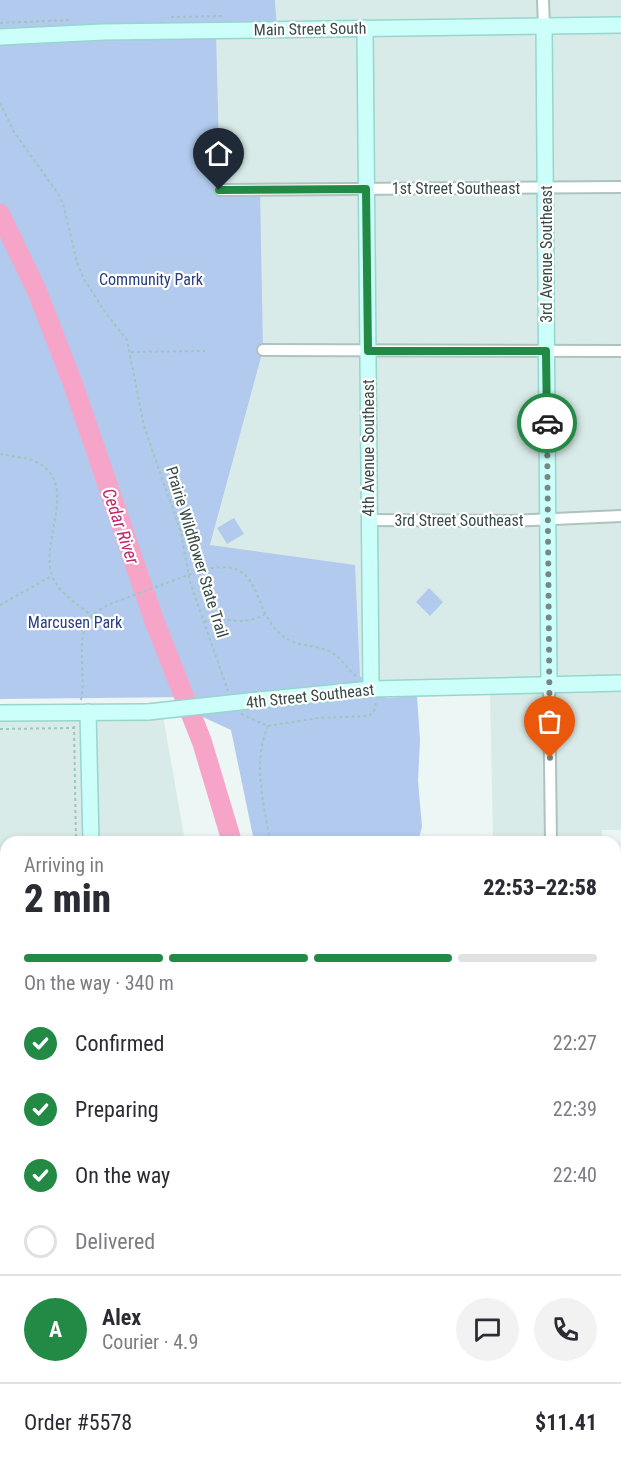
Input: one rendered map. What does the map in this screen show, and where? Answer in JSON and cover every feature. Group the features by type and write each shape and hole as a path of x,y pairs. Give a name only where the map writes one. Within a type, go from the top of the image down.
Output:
{"street":[{"path":"543,0 544,26"},
{"name":"Main Street South","path":"0,37 103,32 621,25"},
{"name":"3rd Avenue Southeast","path":"544,26 551,836"},
{"name":"4th Avenue Southeast","path":"365,28 371,689"},
{"name":"1st Street Southeast","path":"219,190 621,187"},
{"path":"263,350 621,351"},
{"name":"3rd Street Southeast","path":"369,520 510,521 621,516"},
{"name":"4th Street Southeast","path":"0,713 148,712 243,706 371,689 621,683"},
{"path":"83,712 91,836"}],"path":[{"name":"Prairie Wildflower State Trail","path":"0,103 14,132 59,195 77,263 84,279 105,312 127,340 144,426 181,533 190,582 228,692"},
{"path":"131,351 205,351"},
{"path":"0,454 31,460 48,473 55,484 58,504 49,557 52,576 72,600 92,616"},
{"path":"76,836 74,728 83,712 84,633 87,621 92,616 110,604 199,571 218,566 239,571 248,576 273,627 284,638 328,651 338,657 349,671 371,689 376,701 375,709 369,716 318,718 268,726 244,717 243,706"},
{"path":"0,605 52,576"},
{"path":"204,622 221,619 251,620 266,614"},
{"path":"268,726 262,741 259,759 269,836"},
{"path":"0,729 74,728"}],"shaded area":[{"path":"275,0 621,0 621,830 602,830 602,836 493,836 490,692 383,695 358,678 210,546 263,350 220,190 213,30 277,30"},
{"path":"163,716 184,836 0,836 0,719"}],"green space":[{"name":"Community Park","path":"0,0 275,0 277,30 216,31 220,189 260,189 263,350 210,545 355,565 360,676 386,698 417,696 420,740 418,781 422,827 419,836 253,836 231,730 192,712 188,697 0,699"},
{"path":"234,518 244,534 227,544 217,528"},
{"path":"429,588 443,602 430,616 416,602"}],"waterway":[{"name":"Cedar River","path":"0,214 37,291 73,384 154,620 202,742 230,836"}],"way so far":[{"path":"547,423 550,758"}],"route":[{"path":"219,190 366,189 368,351 546,351 547,423"}],"park label":[{"name":"Marcusen Park","path":"75,622"}]}
